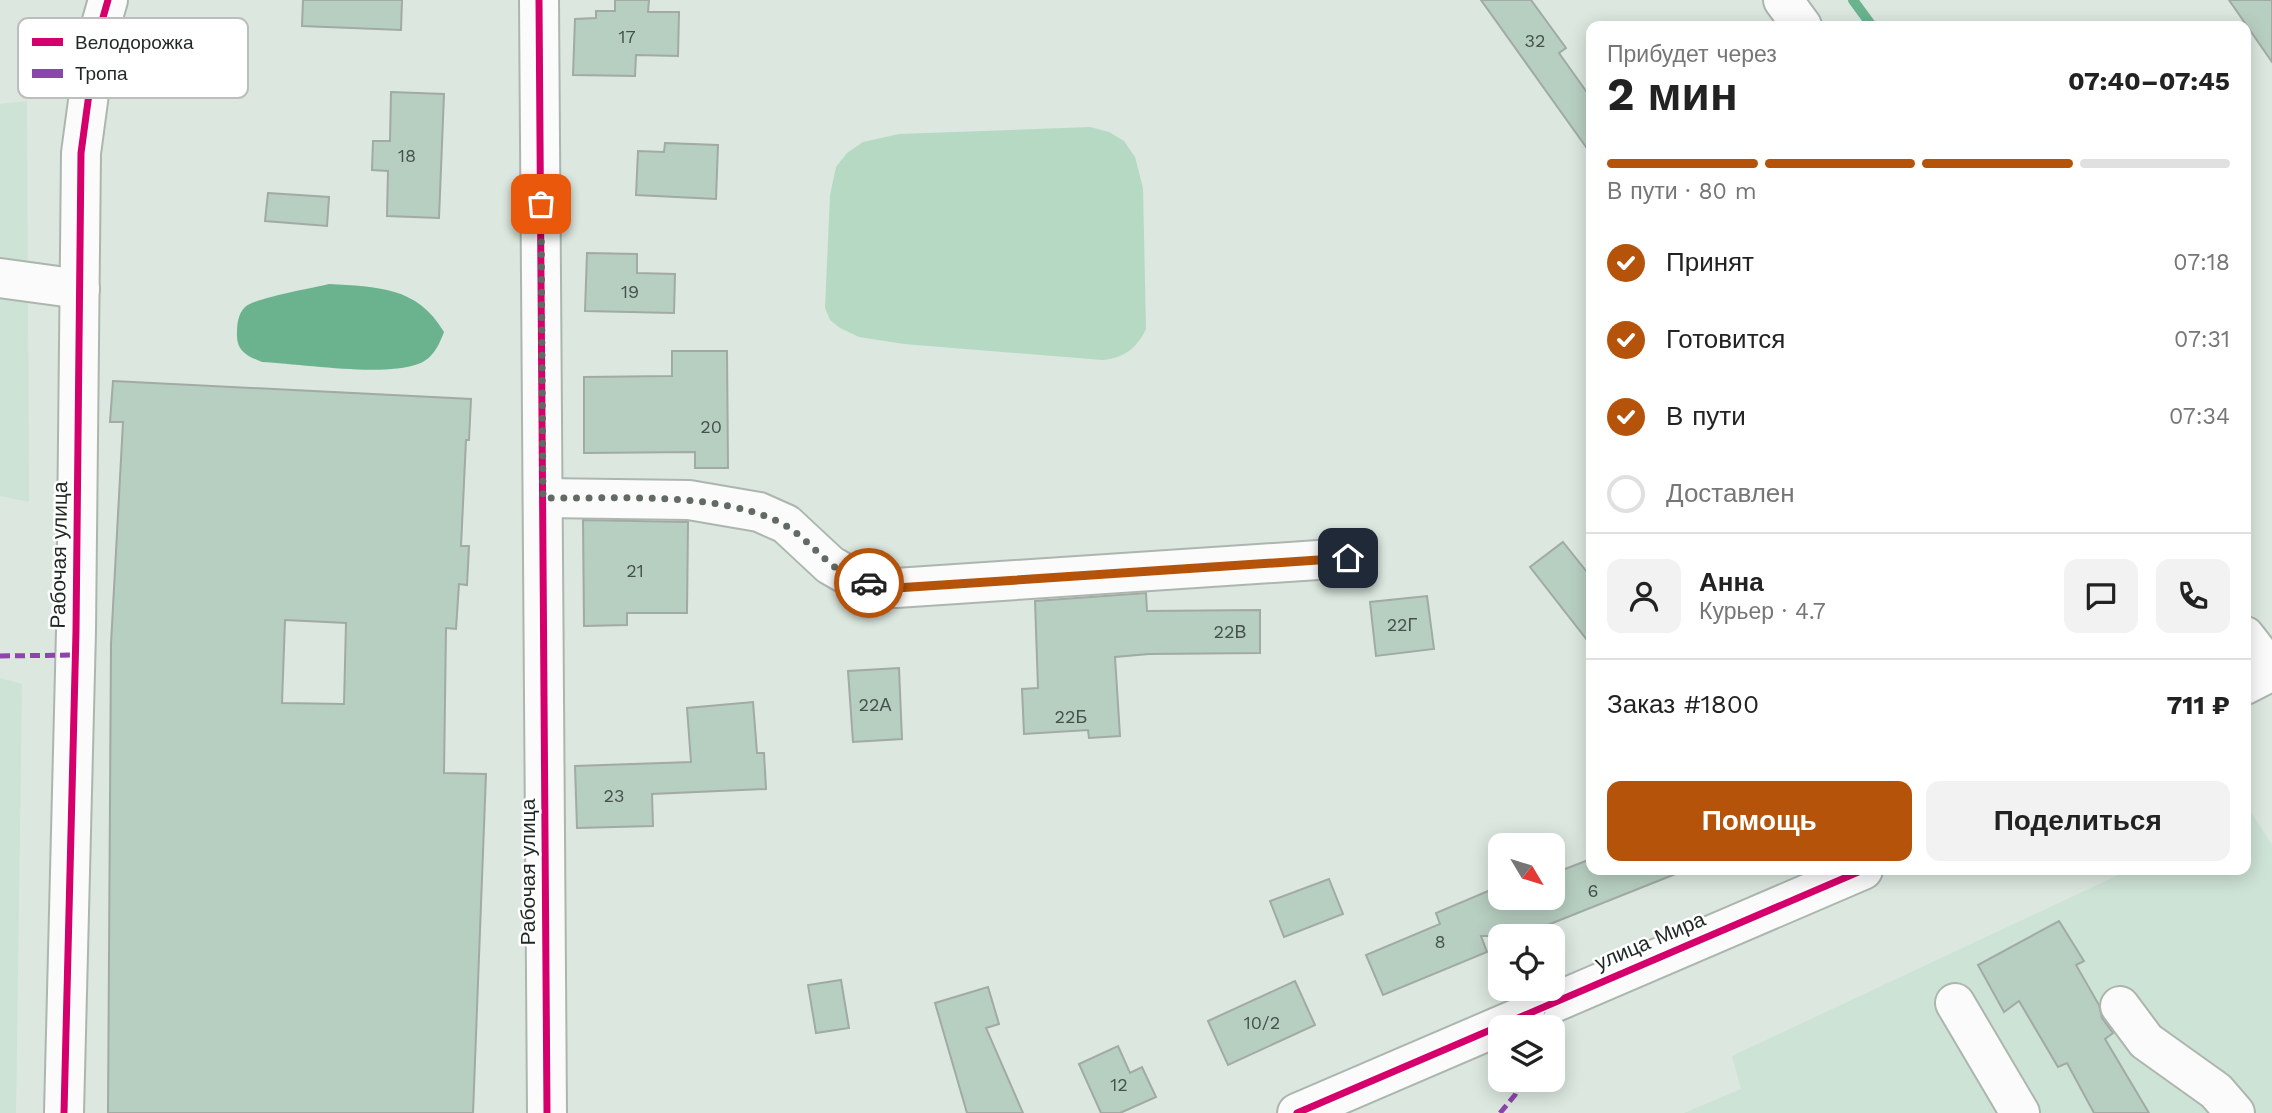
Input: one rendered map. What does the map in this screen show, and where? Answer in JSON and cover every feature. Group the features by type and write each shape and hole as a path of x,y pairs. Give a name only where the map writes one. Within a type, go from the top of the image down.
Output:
{"street":[{"name":"Рабочая улица","path":"103,18 108,0"},
{"name":"Рабочая улица","path":"539,0 547,1113"},
{"path":"1783,0 1798,21"},
{"name":"Рабочая улица","path":"64,1113 75,690 81,153 88,98"},
{"path":"0,278 80,289"},
{"path":"543,498 689,500 759,512 786,524 830,565 858,582 896,588 1348,558"},
{"path":"2251,644 2272,671 2251,682"},
{"name":"улица Мира","path":"1297,1113 1851,875"},
{"path":"1955,1003 2020,1113"},
{"path":"2120,1006 2146,1041 2217,1091 2235,1113"}],"shaded area":[{"path":"27,101 29,502 0,496 0,104"},
{"path":"1090,127 1109,132 1124,141 1135,157 1143,188 1146,329 1129,351 1103,360 904,344 859,337 830,320 825,308 830,195 836,167 847,153 863,142 899,134"},
{"path":"329,284 379,288 408,297 433,317 444,332 438,347 428,359 418,364 403,368 364,370 262,362 241,349 237,339 237,326 245,307 272,297"},
{"path":"0,678 22,684 16,1113 0,1113"},
{"path":"2251,812 2272,845 2272,1113 1684,1113 1741,1089 1732,1056 2118,875 2251,875"}],"building":[{"path":"303,0 402,0 401,30 302,26"},
{"path":"615,0 649,0 648,12 679,12 678,56 636,55 635,76 573,75 575,19 596,18 596,11 615,11"},
{"path":"1481,0 1531,0 1566,48 1559,53 1586,91 1586,147"},
{"path":"2229,0 2272,0 2272,62 2251,32 2251,21 2244,21"},
{"path":"391,92 444,94 439,218 387,216 388,171 372,170 373,141 390,141"},
{"path":"665,143 718,145 716,199 636,195 638,151 664,152"},
{"path":"268,193 329,197 327,226 265,221"},
{"path":"587,253 637,254 637,273 675,274 674,313 585,311"},
{"path":"672,351 727,351 728,468 695,468 695,452 584,453 584,377 672,376"},
{"path":"113,381 471,399 469,440 466,440 461,546 469,546 467,585 459,584 456,629 446,628 444,773 486,774 473,1113 108,1113 111,644 123,422 110,422","holes":["285,620 346,623 344,704 282,703"]},
{"path":"583,520 688,522 687,613 627,613 627,625 584,626"},
{"path":"1563,542 1586,571 1586,639 1530,567"},
{"path":"1146,593 1147,611 1260,610 1260,653 1115,657 1120,736 1089,738 1088,730 1024,734 1022,689 1038,688 1035,601"},
{"path":"1427,596 1434,649 1376,656 1370,602"},
{"path":"899,668 902,739 853,742 848,671"},
{"path":"753,702 757,753 764,753 766,789 652,794 653,826 577,828 575,766 691,762 687,708"},
{"path":"1586,861 1586,875 1673,875 1550,924 1488,924 1488,936 1481,936 1487,952 1383,995 1366,955 1440,924 1436,913 1488,891 1488,910 1565,910 1565,869"},
{"path":"1329,879 1343,914 1284,937 1270,901"},
{"path":"2059,921 2084,961 2076,965 2099,1005 2102,1018 2113,1033 2105,1039 2149,1113 2094,1113 2067,1063 2058,1067 2019,1001 2004,1012 1978,965"},
{"path":"841,980 849,1028 816,1033 808,985"},
{"path":"1295,981 1315,1025 1228,1065 1208,1021"},
{"path":"988,987 999,1024 986,1028 1023,1113 967,1113 935,1003"},
{"path":"1118,1046 1130,1073 1142,1067 1156,1097 1120,1113 1101,1113 1079,1064"}],"waterway":[{"path":"1853,0 1868,21"}],"marked path":[{"path":"0,656 75,655"},
{"path":"1542,1015 1545,1005"},
{"path":"1500,1113 1516,1092"}],"cycle path":[{"path":"103,18 108,0"},
{"path":"539,0 547,1113"},
{"path":"64,1113 76,631 81,153 88,98"},
{"path":"1297,1113 1851,875"}],"way so far":[{"path":"541,204 543,498 689,500 759,512 786,524 830,565 858,582 869,583"}],"route":[{"path":"869,583 896,588 1348,558"}]}
